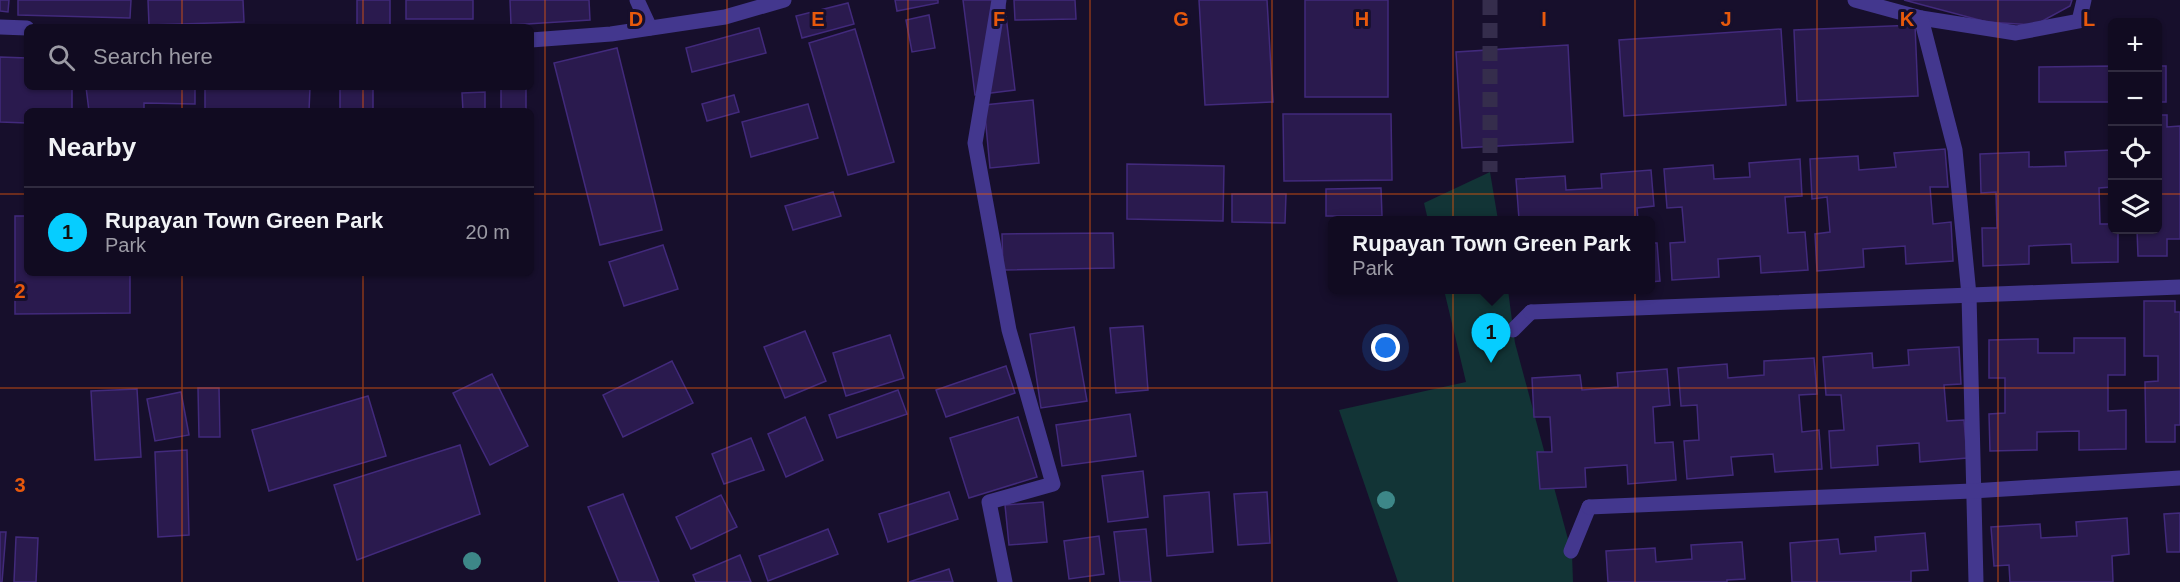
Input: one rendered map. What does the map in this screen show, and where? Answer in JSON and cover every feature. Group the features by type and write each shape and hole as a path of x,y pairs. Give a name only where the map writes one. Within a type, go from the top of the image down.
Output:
{"street":[{"path":"637,0 650,28"},
{"path":"534,40 611,34 725,17 784,0"},
{"path":"999,0 975,143 1009,330 1053,484 989,502 1005,582"},
{"path":"1855,0 1921,18 2016,33 2079,21 2084,0"},
{"path":"1921,18 1955,150 1969,295 1976,582"},
{"path":"0,27 24,28"},
{"path":"1514,330 1531,312 2180,287"},
{"path":"1571,552 1589,507 1972,491 2180,478"}],"green space":[{"path":"1490,172 1497,216 1427,216 1424,203"},
{"path":"1445,294 1509,294 1515,343 1572,554 1573,582 1398,582 1339,410 1466,382"}],"building":[{"path":"0,0 9,0 8,12 0,11"},
{"path":"18,0 131,0 130,18 18,15"},
{"path":"148,0 243,0 244,22 149,24"},
{"path":"357,0 390,0 390,24 357,24"},
{"path":"406,0 473,0 473,19 406,19"},
{"path":"510,0 589,0 590,20 511,24"},
{"path":"895,0 938,0 938,3 897,11"},
{"path":"963,0 1004,0 1015,90 975,95"},
{"path":"1014,0 1075,0 1076,19 1015,20"},
{"path":"1199,0 1267,0 1273,102 1205,105"},
{"path":"1305,0 1388,0 1388,97 1305,97"},
{"path":"1904,0 2072,0 2070,6 2035,25 1987,22"},
{"path":"848,3 854,24 802,38 796,16"},
{"path":"929,15 935,48 912,52 906,20"},
{"path":"1915,25 1918,96 1797,101 1794,30"},
{"path":"759,28 766,53 692,72 686,48"},
{"path":"855,29 894,162 848,175 809,43"},
{"path":"1781,29 1786,105 1624,116 1619,40"},
{"path":"1568,45 1573,142 1462,148 1456,52"},
{"path":"617,48 662,230 600,245 554,63"},
{"path":"0,57 24,58 24,90 72,90 72,108 24,108 24,123 0,122"},
{"path":"2108,66 2108,102 2039,102 2039,67"},
{"path":"2162,66 2166,66 2166,102 2162,102"},
{"path":"86,90 195,90 195,104 144,103 144,108 89,108"},
{"path":"205,90 310,90 309,108 205,108"},
{"path":"340,90 373,90 373,108 340,108"},
{"path":"501,90 526,90 526,108 501,108"},
{"path":"485,92 485,108 463,108 462,93"},
{"path":"734,95 739,112 707,121 702,104"},
{"path":"1033,100 1039,163 990,168 984,105"},
{"path":"808,104 818,138 751,157 742,122"},
{"path":"1283,114 1391,114 1392,180 1284,181"},
{"path":"2162,115 2167,115 2167,127 2180,126 2180,239 2167,239 2167,256 2138,256 2137,234 2162,234"},
{"path":"1945,149 1948,187 1930,187 1933,224 1951,222 1953,261 1906,264 1905,246 1863,249 1864,267 1817,271 1815,234 1830,232 1827,197 1812,199 1810,159 1858,156 1859,170 1896,167 1894,153"},
{"path":"2108,150 2108,187 2099,188 2100,224 2108,224 2108,234 2118,234 2118,262 2072,263 2071,244 2029,246 2029,264 1983,266 1982,228 1997,228 1996,192 1981,193 1980,154 2029,152 2029,167 2066,166 2065,152"},
{"path":"1800,159 1802,196 1785,197 1788,233 1805,232 1808,270 1761,273 1760,256 1718,259 1719,277 1672,280 1670,243 1685,242 1682,207 1667,208 1664,169 1713,165 1714,179 1750,177 1749,163"},
{"path":"1127,164 1224,166 1223,221 1127,219"},
{"path":"1651,170 1654,206 1637,208 1638,216 1519,216 1516,179 1565,176 1566,190 1602,188 1601,174"},
{"path":"1381,188 1382,216 1326,216 1326,189"},
{"path":"833,192 841,216 793,230 785,206"},
{"path":"1232,194 1286,194 1285,223 1232,222"},
{"path":"15,216 24,216 24,276 130,276 130,313 15,314"},
{"path":"1113,233 1114,268 1003,270 1002,234"},
{"path":"1655,243 1657,243 1660,281 1655,282"},
{"path":"663,245 678,289 624,306 609,262"},
{"path":"2144,301 2175,301 2175,312 2180,312 2180,425 2175,425 2175,442 2146,442 2145,382 2158,381 2158,356 2144,356"},
{"path":"1143,326 1148,390 1116,393 1110,328"},
{"path":"1074,327 1087,401 1041,408 1030,334"},
{"path":"805,331 826,381 785,398 764,347"},
{"path":"890,335 904,378 846,396 833,353"},
{"path":"2074,338 2125,338 2125,375 2108,375 2108,411 2126,410 2126,449 2079,450 2079,431 2037,432 2037,450 1990,451 1989,414 2005,413 2005,378 1989,378 1989,340 2038,339 2038,353 2074,353"},
{"path":"1959,347 1961,384 1944,385 1947,421 1964,420 1967,458 1920,462 1919,443 1877,446 1878,465 1831,468 1829,431 1844,430 1841,395 1826,395 1823,357 1872,353 1873,368 1909,365 1908,350"},
{"path":"1814,358 1817,394 1799,395 1802,432 1819,430 1822,469 1775,472 1773,454 1731,457 1733,475 1687,479 1684,441 1699,440 1697,405 1681,406 1678,368 1727,364 1728,378 1764,375 1764,361"},
{"path":"672,361 693,403 623,437 603,395"},
{"path":"1006,366 1015,393 946,417 936,390"},
{"path":"1667,369 1670,405 1653,407 1655,443 1673,442 1676,480 1628,484 1627,465 1585,468 1586,487 1540,489 1537,452 1552,452 1550,417 1534,417 1532,378 1580,375 1582,390 1618,387 1617,373"},
{"path":"492,374 528,446 490,465 453,393"},
{"path":"198,388 219,388 220,437 199,437"},
{"path":"137,389 141,457 95,460 91,391"},
{"path":"898,390 907,414 837,438 829,415"},
{"path":"181,392 189,435 155,441 147,399"},
{"path":"368,396 386,456 269,491 252,430"},
{"path":"1130,414 1136,456 1062,466 1056,425"},
{"path":"805,417 823,460 786,477 768,434"},
{"path":"1018,417 1037,477 969,498 950,438"},
{"path":"751,438 764,470 724,484 712,454"},
{"path":"460,445 480,514 357,560 334,485"},
{"path":"187,450 189,535 158,537 155,452"},
{"path":"1143,471 1148,517 1108,522 1102,476"},
{"path":"949,492 958,519 888,542 879,514"},
{"path":"1209,492 1213,552 1167,556 1164,496"},
{"path":"1267,492 1270,543 1238,545 1234,494"},
{"path":"623,494 659,582 619,582 588,507"},
{"path":"721,495 737,527 691,549 676,517"},
{"path":"1043,502 1047,542 1009,545 1005,505"},
{"path":"2180,513 2180,552 2167,552 2164,514"},
{"path":"2127,518 2129,554 2112,556 2113,582 2010,582 2009,565 1994,566 1991,527 2040,524 2041,538 2077,536 2076,522"},
{"path":"828,529 838,554 768,581 759,556"},
{"path":"1146,529 1151,582 1120,582 1114,532"},
{"path":"0,532 6,532 2,582 0,582"},
{"path":"1925,533 1928,570 1911,571 1911,582 1792,582 1790,543 1838,539 1840,554 1876,551 1875,537"},
{"path":"1099,536 1104,574 1069,579 1064,541"},
{"path":"16,537 38,538 36,582 14,582"},
{"path":"1742,542 1745,579 1727,580 1727,582 1608,582 1606,551 1655,548 1656,562 1692,559 1691,545"},
{"path":"740,555 751,582 696,582 693,575"},
{"path":"949,569 953,582 909,582"}],"tunnel":[{"path":"1490,0 1490,172"}],"place":[{"name":"Rupayan Town Green Park","path":"1491,363"}]}
